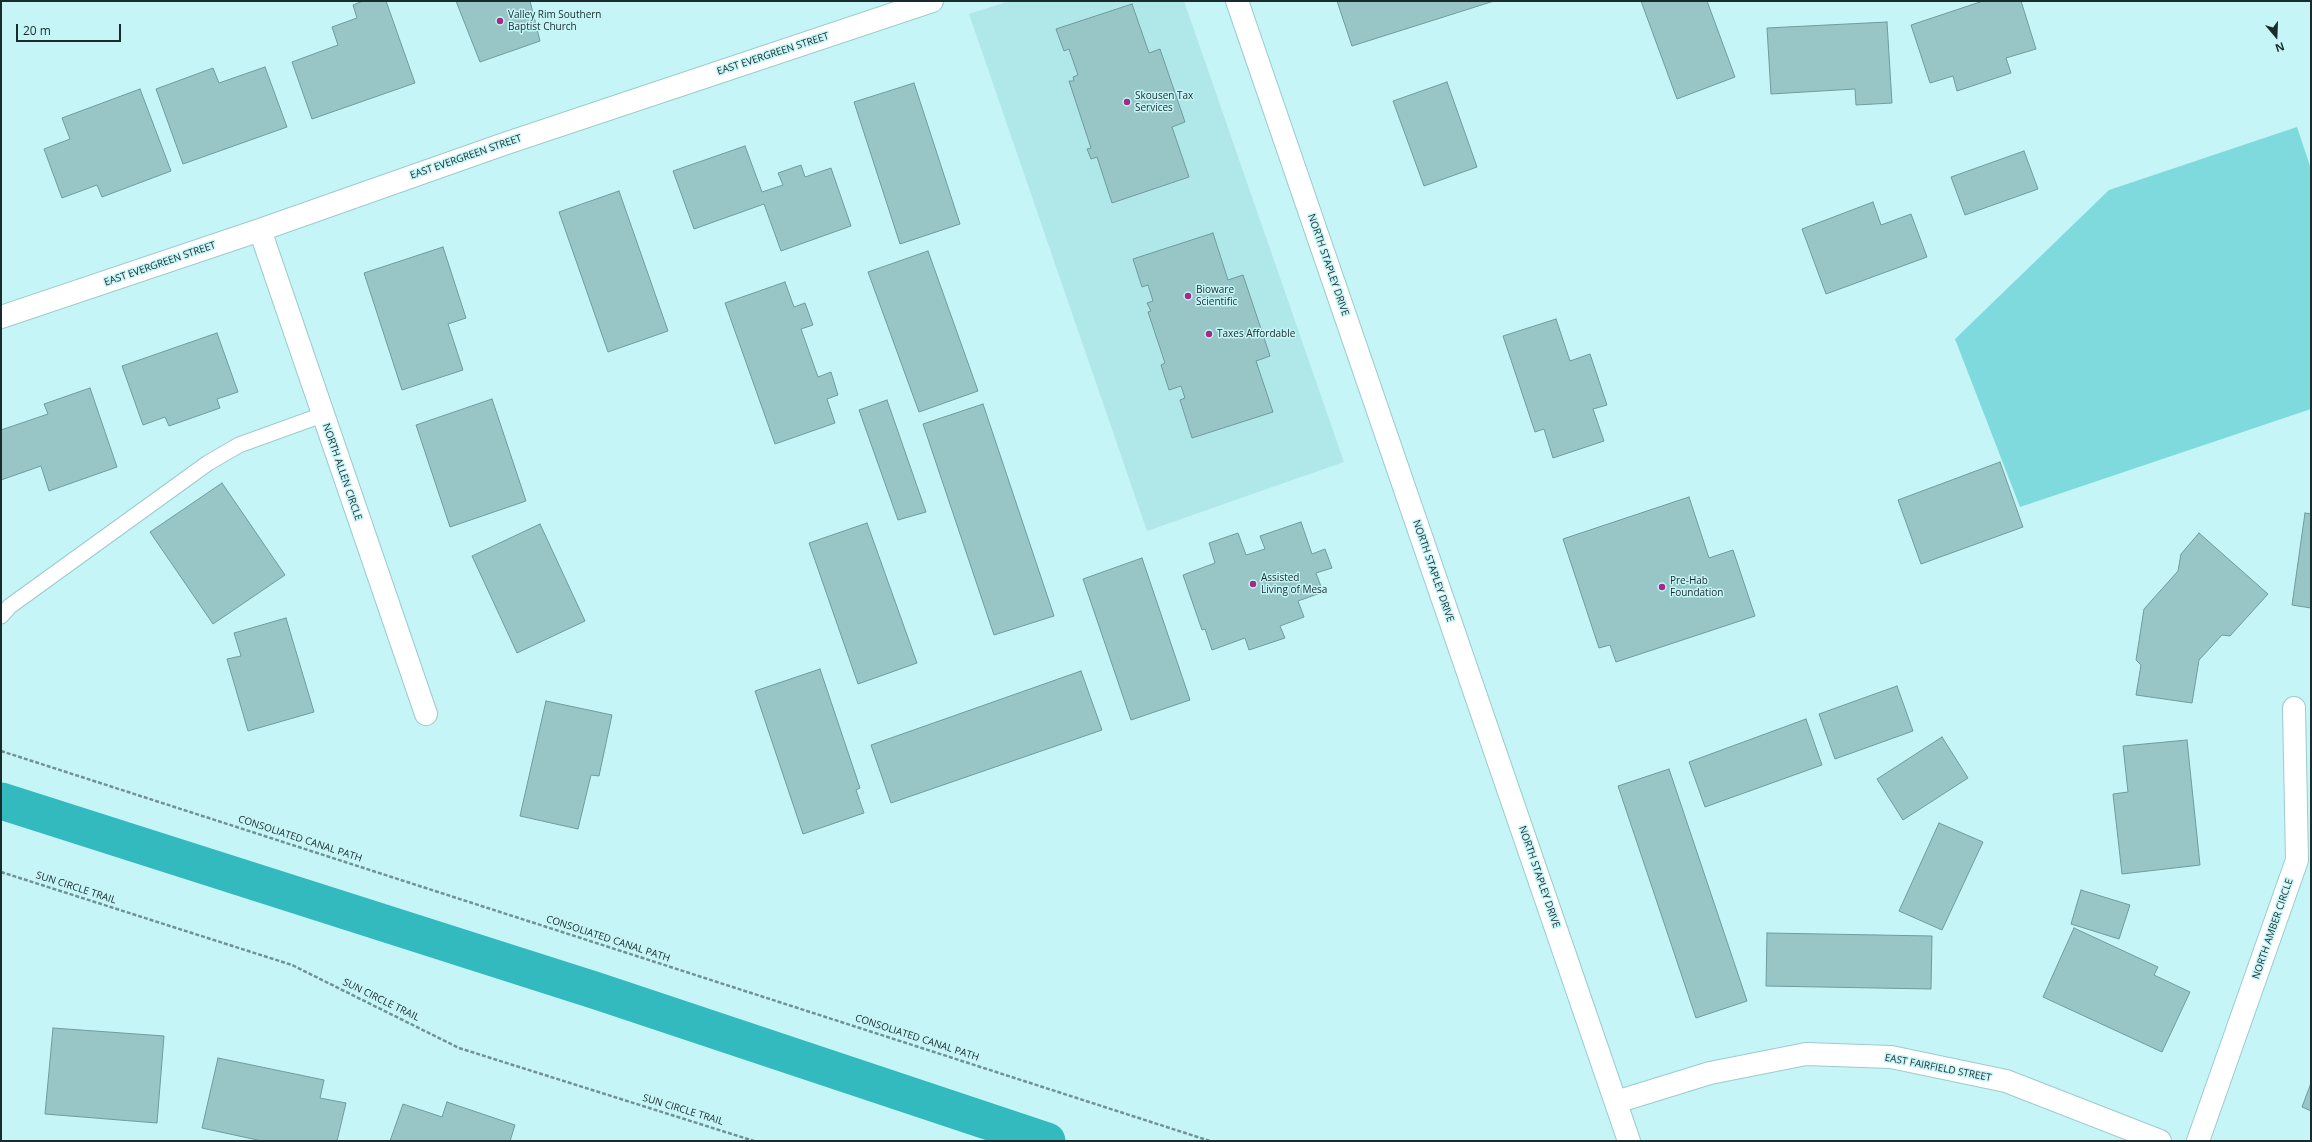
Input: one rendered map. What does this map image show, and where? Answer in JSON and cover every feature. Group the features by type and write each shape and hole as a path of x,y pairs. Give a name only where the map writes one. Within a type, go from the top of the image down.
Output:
{"street":[{"name":"EAST EVERGREEN STREET","path":"1,317 260,230 504,144 932,1"},
{"name":"NORTH STAPLEY DRIVE","path":"1237,1 1629,1141"},
{"name":"NORTH ALLEN CIRCLE","path":"260,230 322,415 426,714"},
{"name":"NORTH AMBER CIRCLE","path":"2198,1141 2297,860 2294,708"},
{"name":"EAST FAIRFIELD STREET","path":"1616,1102 1710,1073 1806,1054 1891,1057 2006,1081 2160,1141"}],"lane":[{"path":"1,616 10,606 208,463 238,445 322,415"}],"path":[{"name":"CONSOLIATED CANAL PATH","path":"1,751 1210,1141"},
{"name":"SUN CIRCLE TRAIL","path":"1,872 292,965 459,1048 754,1141"}],"shaded area":[{"path":"1009,1 1184,1 1344,462 1147,531 969,14"},
{"path":"2297,127 2311,169 2311,409 2020,507 1955,339 2109,190"}],"building":[{"path":"363,1 386,1 415,83 312,119 292,62 338,45 332,27 357,18 353,5"},
{"name":"Valley Rim Southern Baptist Church","path":"456,1 530,1 540,41 480,62"},
{"path":"1337,1 1494,1 1352,46"},
{"path":"1641,1 1707,1 1735,77 1677,99"},
{"path":"1983,1 2021,1 2036,49 2006,58 2011,73 1957,91 1953,76 1930,83 1911,25"},
{"name":"Skousen Tax Services","path":"1132,4 1149,53 1160,49 1185,122 1172,127 1189,177 1112,203 1097,157 1091,159 1087,149 1091,148 1069,81 1074,81 1073,77 1078,75 1069,49 1064,51 1056,29"},
{"path":"1887,22 1892,103 1856,105 1855,89 1771,94 1767,28"},
{"path":"265,67 287,127 183,164 156,89 213,68 219,83"},
{"path":"1447,82 1477,167 1424,186 1393,101"},
{"path":"914,83 960,224 900,244 854,102"},
{"path":"140,89 171,171 102,197 97,185 62,198 44,149 70,139 62,118"},
{"path":"745,146 762,192 783,185 778,173 801,165 805,177 831,168 851,226 781,251 764,204 694,229 673,171"},
{"path":"2024,151 2038,189 1965,215 1951,177"},
{"path":"619,191 668,331 608,352 559,212"},
{"path":"1873,202 1881,225 1911,214 1927,257 1826,294 1802,229"},
{"name":"Taxes Affordable","path":"1213,233 1228,280 1243,275 1270,356 1256,361 1273,412 1192,438 1180,400 1185,398 1181,386 1169,390 1161,365 1165,363 1148,312 1151,311 1147,303 1153,301 1148,285 1142,287 1133,259"},
{"path":"443,247 466,318 448,324 463,370 402,390 364,273"},
{"path":"928,251 978,391 919,412 868,272"},
{"path":"785,282 794,307 805,303 813,325 801,329 818,377 831,372 838,395 827,399 835,423 775,444 725,303"},
{"path":"1556,319 1570,361 1590,354 1607,405 1593,409 1604,441 1553,458 1544,429 1535,432 1503,336"},
{"path":"217,333 238,392 217,399 220,408 169,426 165,417 143,425 122,366"},
{"path":"90,388 117,467 49,491 41,466 1,480 1,430 48,414 44,404"},
{"path":"492,399 526,501 450,527 416,425"},
{"path":"887,400 926,512 898,520 859,410"},
{"path":"983,404 1054,616 994,635 923,424"},
{"path":"2000,462 2023,527 1921,564 1898,500"},
{"path":"222,483 285,575 213,624 150,532"},
{"name":"Pre-Hab Foundation","path":"1689,497 1709,558 1733,550 1755,616 1616,662 1610,645 1599,648 1563,539"},
{"path":"2305,513 2311,514 2311,608 2292,605"},
{"name":"Assisted Living of Mesa","path":"1301,522 1312,554 1325,549 1332,568 1316,573 1323,592 1298,601 1304,617 1280,626 1285,638 1249,650 1245,638 1212,650 1205,629 1202,630 1183,575 1215,563 1209,543 1238,533 1246,555 1265,549 1260,536"},
{"path":"867,523 917,663 858,684 809,543"},
{"path":"540,524 585,621 517,653 472,556"},
{"path":"2199,533 2268,594 2230,636 2222,635 2199,660 2192,703 2136,695 2141,665 2136,660 2144,609 2178,571 2181,554"},
{"path":"1142,558 1190,700 1131,720 1083,579"},
{"path":"286,618 314,712 248,731 227,659 241,656 234,633"},
{"path":"820,669 860,788 856,790 864,813 803,834 755,691"},
{"path":"1081,671 1102,730 891,803 871,745"},
{"path":"1897,686 1913,731 1835,759 1819,714"},
{"path":"546,701 612,715 599,776 591,775 578,829 520,816"},
{"path":"1806,719 1822,765 1705,807 1689,762"},
{"path":"1942,737 1968,778 1903,820 1877,779"},
{"path":"2187,740 2200,865 2122,874 2113,794 2128,792 2123,746"},
{"path":"1669,769 1747,1001 1696,1018 1618,786"},
{"path":"1939,823 1983,842 1942,930 1899,911"},
{"path":"2081,890 2130,905 2119,939 2071,924"},
{"path":"2074,928 2158,967 2154,975 2190,992 2162,1052 2043,997"},
{"path":"1767,933 1932,936 1931,989 1766,986"},
{"path":"53,1028 164,1036 157,1123 45,1114"},
{"path":"218,1058 324,1080 320,1098 346,1103 337,1141 262,1141 202,1128"},
{"path":"2311,1083 2311,1111 2302,1107"},
{"path":"447,1102 515,1125 510,1141 390,1141 403,1104 442,1117"}],"waterway":[{"path":"1,801 597,991 1047,1141"}],"place":[{"name":"Valley Rim Southern Baptist Church","path":"500,21"},
{"name":"Skousen Tax Services","path":"1127,102"},
{"name":"Bioware Scientific","path":"1188,296"},
{"name":"Taxes Affordable","path":"1209,334"},
{"name":"Assisted Living of Mesa","path":"1253,584"},
{"name":"Pre-Hab Foundation","path":"1662,587"}]}
